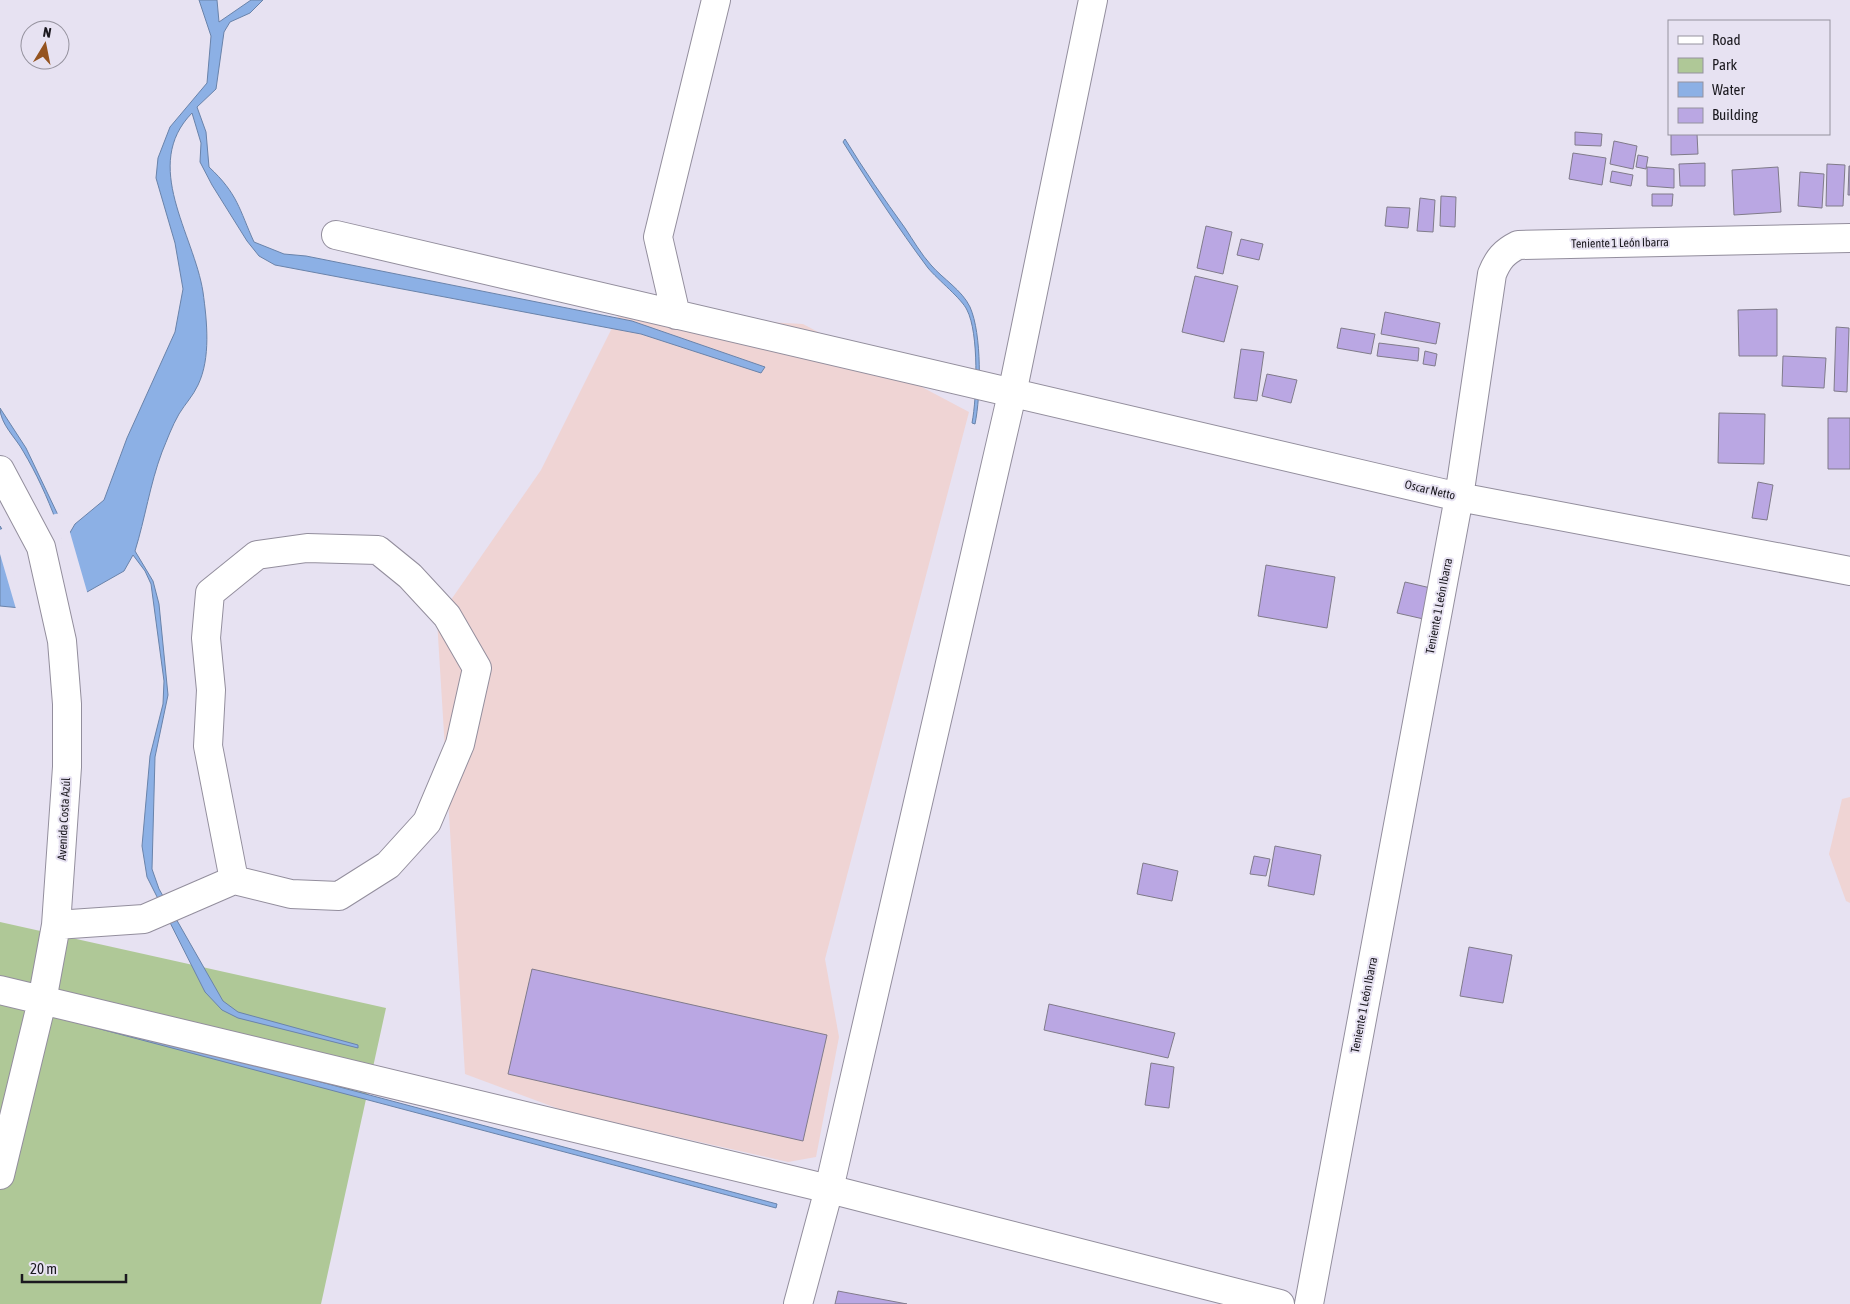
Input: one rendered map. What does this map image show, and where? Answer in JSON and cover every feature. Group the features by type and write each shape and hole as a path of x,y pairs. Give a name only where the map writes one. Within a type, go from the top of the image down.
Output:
{"street":[{"path":"676,314 658,237 716,0"},
{"path":"798,1304 829,1188 1012,394 1093,0"},
{"name":"Oscar Netto","path":"336,235 1012,394 1459,496 1850,571"},
{"name":"Teniente 1 León Ibarra","path":"1309,1304 1459,496 1492,274 1498,260 1506,250 1518,245 1850,238"},
{"name":"Avenida Costa Azúl","path":"0,470 41,548 62,641 67,704 68,767 56,925 42,1001 0,1175"},
{"path":"56,925 144,919 234,880 291,894 339,896 388,865 428,822 460,744 476,668 447,616 410,576 378,550 307,548 257,555 210,593 206,638 211,690 208,746 234,880"},
{"path":"0,990 829,1188 1280,1304"}],"shaded area":[{"path":"619,314 803,324 969,412 825,959 839,1037 816,1157 788,1162 567,1112 465,1074 437,620 541,470"},
{"path":"1850,797 1850,903 1846,901 1829,854 1842,799"}],"green space":[{"path":"0,922 386,1008 321,1304 0,1304"}],"water":[{"path":"199,0 217,0 219,22 251,0 263,0 250,13 230,22 224,32 216,89 197,107 206,132 209,167 232,194 254,242 284,254 306,256 632,321 765,367 761,373 641,334 275,265 259,256 247,241 212,185 200,162 201,143 192,113 177,133 171,155 171,177 175,200 198,270 203,292 207,339 202,374 196,389 176,419 162,452 135,551 153,581 159,604 168,695 155,757 152,869 159,889 223,1001 238,1012 358,1045 358,1048 238,1018 222,1010 205,992 147,877 142,846 150,756 163,704 164,681 151,584 145,571 133,555 124,571 80,596 63,540 49,503 33,468 5,425 0,408 26,448 68,536 75,524 104,500 127,438 175,332 183,289 175,243 156,178 158,158 170,127 207,83 211,36"},
{"path":"845,139 924,256 962,295 970,307 977,333 979,365 975,424 972,423 976,382 974,334 967,310 960,300 928,268 843,142"},
{"path":"0,526 5,534 4,561 21,608 0,606"},
{"path":"74,1016 777,1204 776,1208 70,1021"}],"pier":[{"path":"60,513 68,531 69,529 88,595 80,599 61,543 62,540 51,515"},
{"path":"4,528 9,541 7,558 10,560 23,607 21,610 16,609 0,554 0,530"}],"building":[{"path":"1575,132 1602,134 1601,146 1575,145"},
{"path":"1671,135 1697,135 1698,154 1671,155"},
{"path":"1614,141 1637,146 1633,169 1610,164"},
{"path":"1573,153 1606,158 1602,185 1569,179"},
{"path":"1638,155 1648,157 1646,169 1636,167"},
{"path":"1705,163 1705,186 1680,186 1679,164"},
{"path":"1827,164 1845,165 1843,206 1826,206"},
{"path":"1849,166 1850,195 1848,195"},
{"path":"1647,167 1674,169 1674,188 1647,186"},
{"path":"1778,167 1781,212 1734,215 1732,170"},
{"path":"1612,171 1633,175 1631,186 1610,182"},
{"path":"1800,172 1824,174 1822,208 1798,206"},
{"path":"1652,194 1673,194 1672,206 1652,206"},
{"path":"1441,196 1456,197 1455,227 1440,226"},
{"path":"1420,198 1435,200 1433,232 1417,231"},
{"path":"1387,207 1410,208 1408,228 1385,226"},
{"path":"1206,226 1232,232 1223,274 1197,268"},
{"path":"1241,239 1263,244 1259,260 1237,255"},
{"path":"1195,276 1238,286 1224,342 1182,332"},
{"path":"1777,309 1777,356 1739,356 1738,310"},
{"path":"1385,312 1440,323 1436,344 1381,334"},
{"path":"1836,327 1849,328 1847,392 1834,391"},
{"path":"1341,328 1375,334 1371,354 1337,348"},
{"path":"1379,343 1419,348 1418,361 1377,356"},
{"path":"1241,349 1264,352 1257,401 1234,398"},
{"path":"1425,351 1437,354 1435,366 1423,364"},
{"path":"1783,356 1826,358 1824,388 1782,386"},
{"path":"1267,374 1297,380 1291,403 1262,396"},
{"path":"1719,413 1765,414 1764,464 1718,463"},
{"path":"1828,418 1850,418 1850,469 1828,469"},
{"path":"1758,482 1773,485 1767,520 1752,518"},
{"path":"1266,565 1335,577 1327,628 1258,616"},
{"path":"1405,582 1435,589 1428,620 1397,613"},
{"path":"1275,846 1321,855 1314,895 1268,886"},
{"path":"1254,856 1270,859 1266,876 1250,874"},
{"path":"1143,863 1178,871 1172,901 1137,894"},
{"path":"1469,947 1512,955 1503,1003 1460,996"},
{"path":"532,969 827,1035 803,1141 508,1074"},
{"path":"1049,1004 1175,1033 1168,1058 1044,1030"},
{"path":"1151,1063 1174,1067 1169,1108 1145,1105"},
{"path":"838,1291 907,1304 835,1304"}]}
